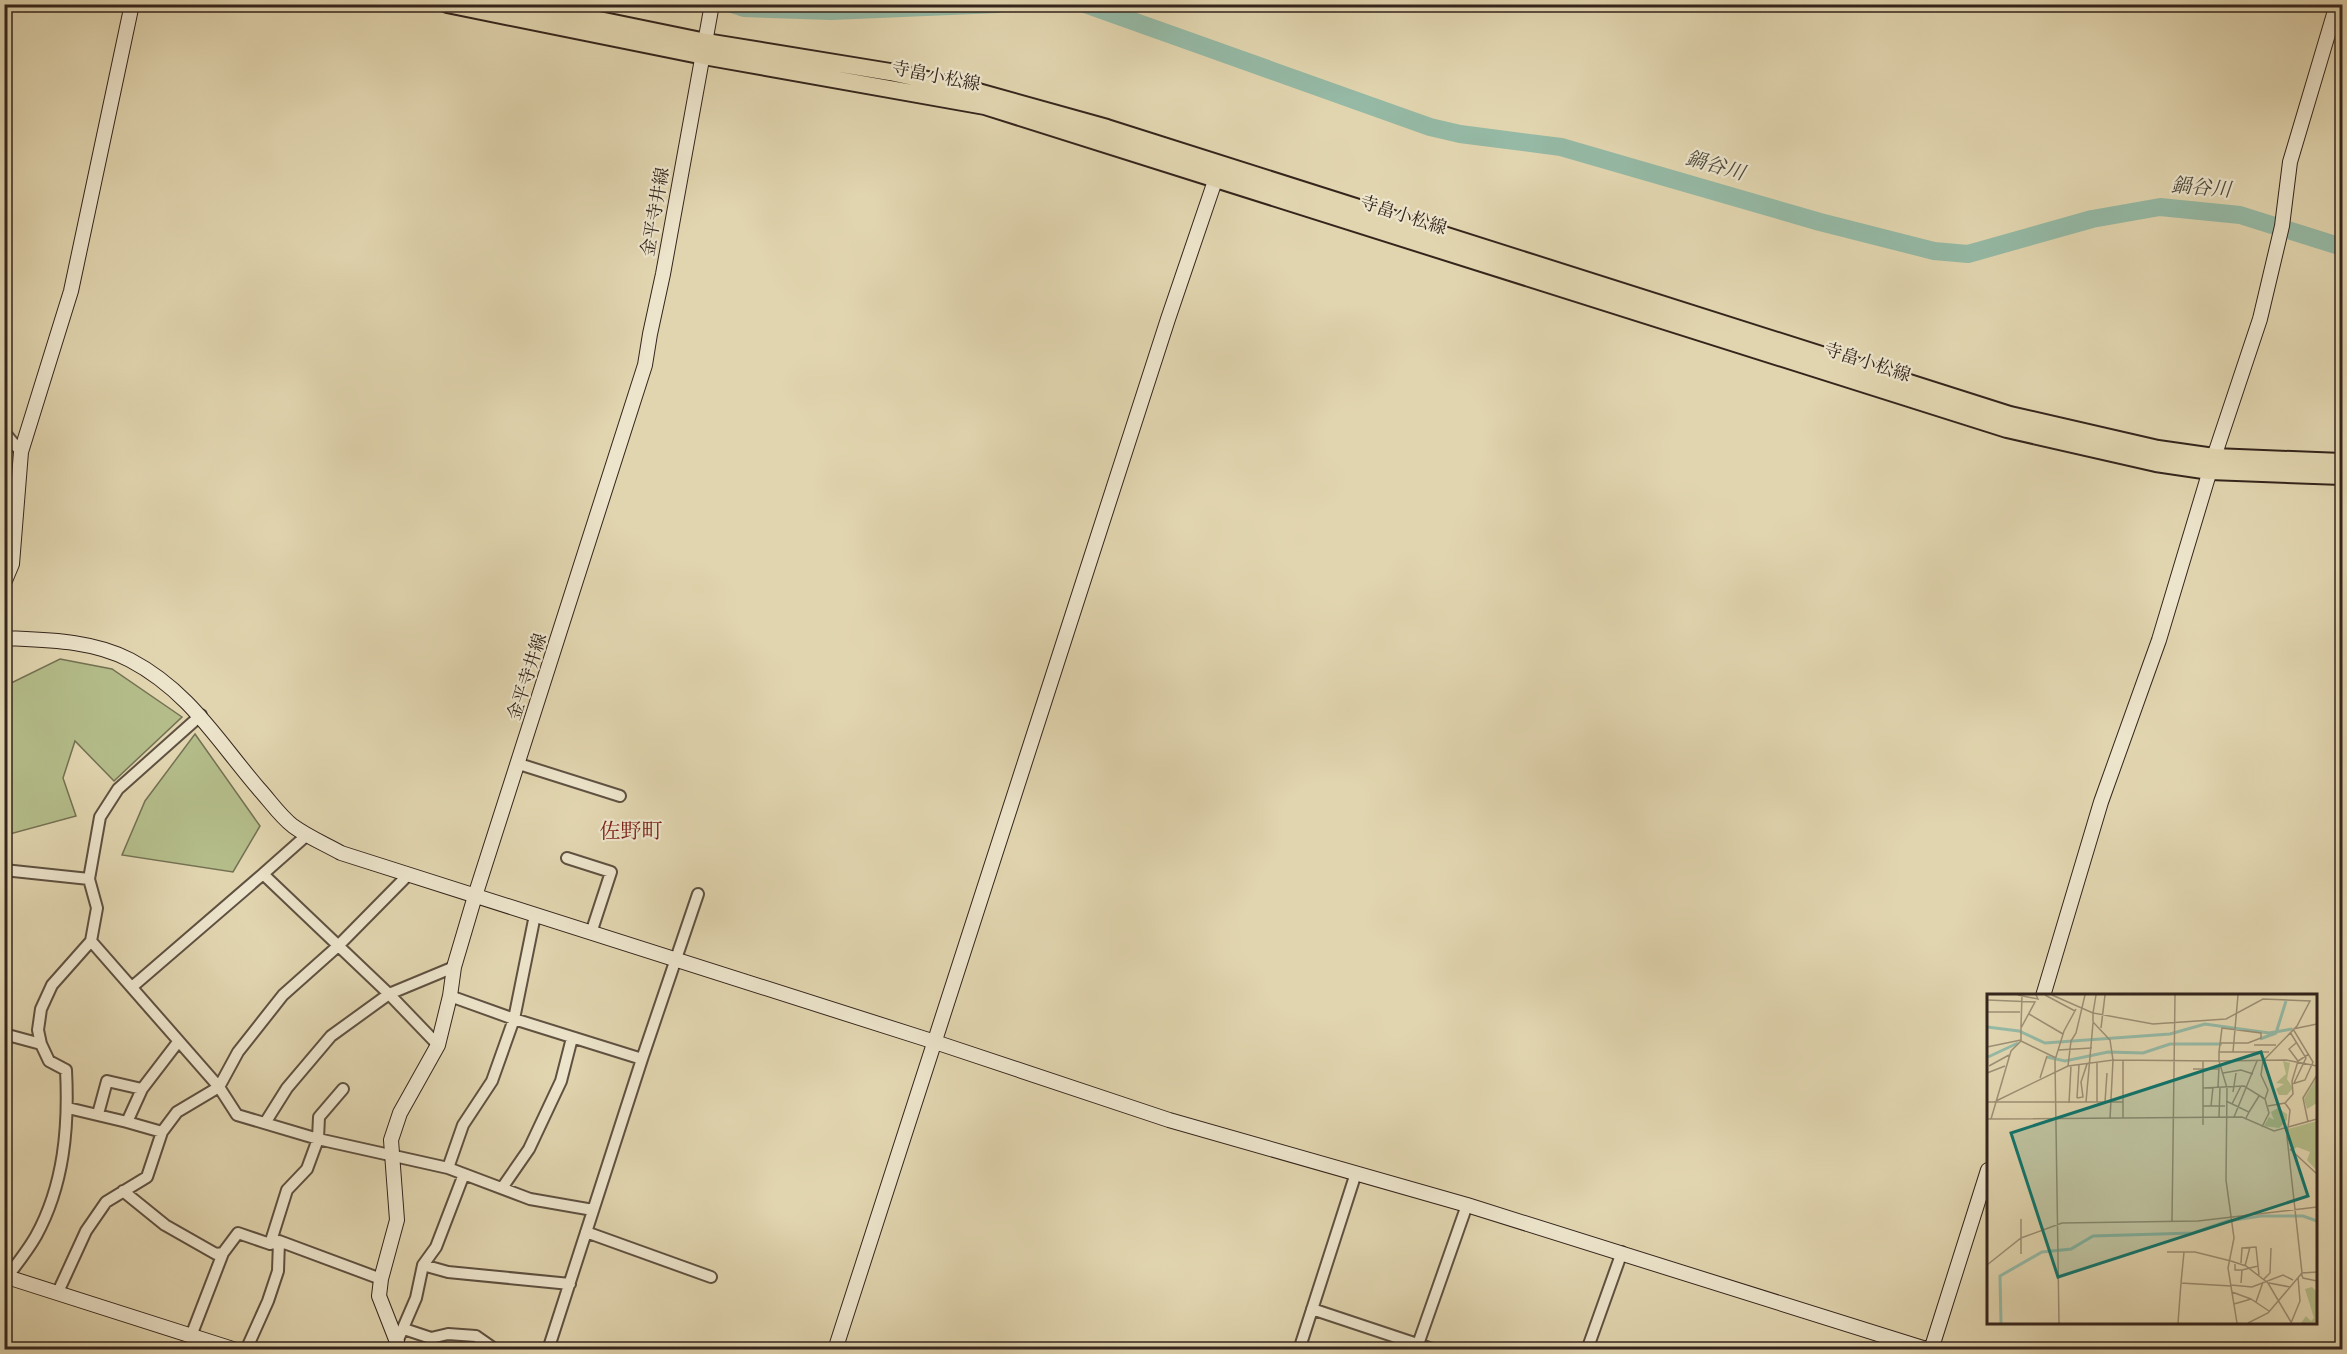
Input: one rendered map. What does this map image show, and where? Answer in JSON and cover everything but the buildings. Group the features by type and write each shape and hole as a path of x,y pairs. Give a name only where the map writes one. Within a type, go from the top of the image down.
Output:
{"main road":[{"name":"寺畠小松線","path":"447,4 705,49 985,106 1218,171 2007,429 2156,463 2343,462"},
{"name":"寺畠小松線","path":"521,4 705,49"},
{"name":"寺畠小松線","path":"2212,464 2343,476"}],"street":[{"path":"4,583 12,564 21,452 71,291 132,4"},
{"path":"2044,994 2101,802 2153,657 2212,464 2260,319 2282,226 2290,162 2337,4"},
{"name":"金平寺井線","path":"396,1346 379,1296 381,1279 397,1220 392,1140 400,1113 438,1045 450,996 454,967 475,896 645,365 711,11"},
{"path":"835,1350 1168,319 1218,171"},
{"path":"4,432 21,452"},
{"path":"4,638 81,644 129,660 170,686 201,716 292,825 341,853 935,1042 1169,1120 1467,1205 1930,1350 1987,1176"},
{"path":"201,716 118,789 100,817 89,879 97,908 91,941 52,985 41,1009 38,1030 41,1044 49,1061 66,1070 68,1108 63,1160 54,1197 36,1237 5,1277 236,1350"},
{"path":"519,764 620,796"},
{"path":"132,987 307,835"},
{"path":"567,858 611,872 591,933"},
{"path":"4,870 89,879"},
{"path":"263,874 389,994 438,1045"},
{"path":"58,1292 67,1269 106,1202 147,1177 162,1132 177,1112 219,1087 238,1052 283,995 338,946 408,875"},
{"path":"549,1350 642,1059 698,894"},
{"path":"448,1168 463,1125 492,1081 514,1019 535,915"},
{"path":"91,941 219,1087 237,1115 318,1139 448,1168 530,1199 593,1210"},
{"path":"265,1123 287,1088 331,1036 389,994 454,967"},
{"path":"450,996 514,1019 642,1059"},
{"path":"4,1034 41,1044"},
{"path":"502,1188 529,1149 561,1081 572,1038"},
{"path":"127,1122 142,1089 178,1042"},
{"path":"98,1114 107,1081 142,1089"},
{"path":"246,1350 268,1300 278,1270 274,1243 287,1190 307,1169 318,1139 319,1117 344,1089"},
{"path":"68,1108 162,1132"},
{"path":"1299,1350 1356,1173"},
{"path":"396,1346 416,1298 423,1265 436,1247 464,1174"},
{"path":"123,1191 165,1225 216,1254 223,1253"},
{"path":"1417,1347 1467,1205"},
{"path":"586,1232 711,1278"},
{"path":"191,1336 223,1253 238,1233 381,1279"},
{"path":"1587,1350 1622,1252"},
{"path":"423,1265 448,1272 570,1284"},
{"path":"1312,1309 1417,1347 1436,1350"},
{"path":"404,1329 430,1338 448,1334 476,1336 496,1350"}],"green space":[{"path":"5,444 11,463 5,562"},
{"path":"60,659 112,669 182,717 114,781 75,741 63,778 76,816 10,834 4,827 5,686"},
{"path":"195,734 260,826 233,872 122,855 145,801"}],"waterway":[{"name":"鍋谷川","path":"732,4 744,8 831,11 998,4"},
{"name":"鍋谷川","path":"1085,4 1430,127 1460,134 1561,147 1820,222 1934,251 1968,254 2092,219 2160,207 2240,215 2342,247"}],"district":[{"name":"佐野町","path":"631,832"}]}
